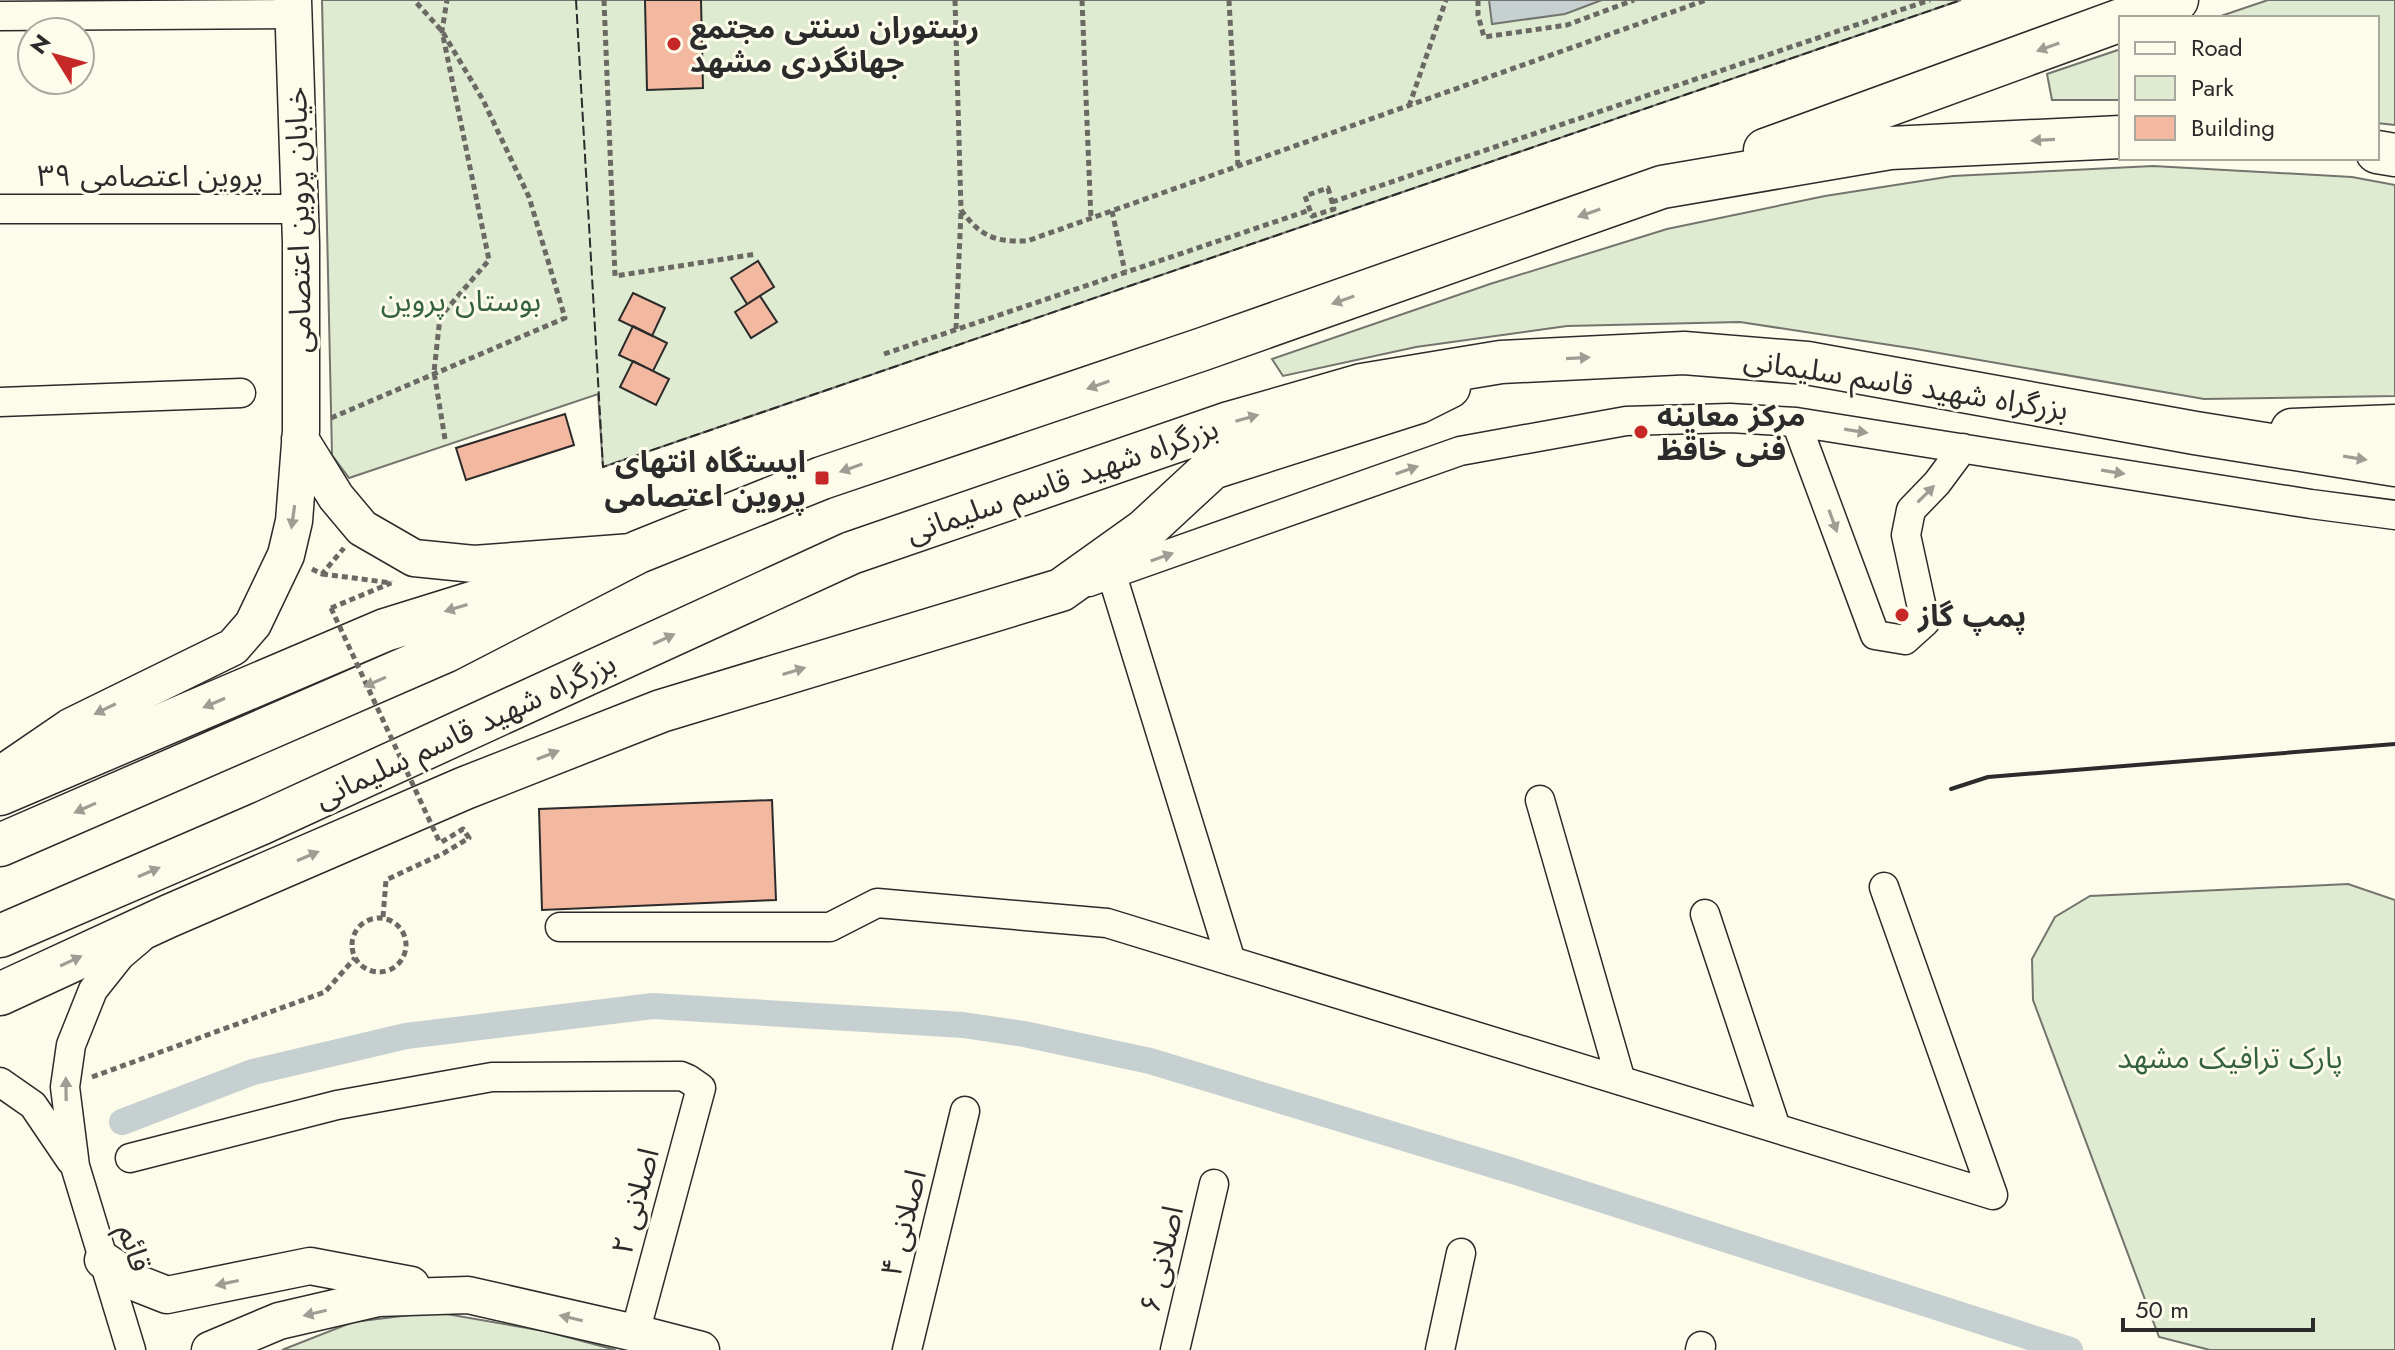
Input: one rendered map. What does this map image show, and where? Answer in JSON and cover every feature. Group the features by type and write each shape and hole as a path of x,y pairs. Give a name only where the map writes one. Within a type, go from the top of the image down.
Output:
{"highway":[{"path":"2133,16 2177,0"},
{"path":"0,794 385,630 638,552 822,478 1203,349 2119,21"},
{"path":"1662,187 1890,148 2119,137"},
{"name":"بزرگراه شهید قاسم سلیمانی","path":"0,936 262,823 851,553 1226,424 1362,385 1501,362 1684,353 1807,363 2195,433"},
{"path":"0,994 169,916 465,788 661,711 1061,590 1145,530 1212,468 1419,402 1501,362"},
{"path":"2195,433 2395,426"},
{"path":"2195,433 2395,465"},
{"path":"0,845 446,651 638,552"}],"main road":[{"name":"خیابان پروین اعتصامی","path":"0,775 70,727 233,647 253,624 286,555 294,521 301,435 301,209 293,7"},
{"path":"301,435 336,497 362,528 414,558 474,564 638,552"},
{"path":"103,1260 139,1284 167,1295 310,1266 468,1295 701,1350"},
{"path":"210,1350 279,1321 378,1298 468,1295"}],"street":[{"path":"0,16 293,7"},
{"name":"پروین اعتصامی ۳۹","path":"0,209 301,209"},
{"path":"0,402 241,393"},
{"path":"1061,590 1112,575 1460,451 1626,421 1730,418 1796,422 2395,515"},
{"path":"1796,422 1875,635 1905,640 1925,622 1906,535 1911,510 1937,483 1963,448"},
{"path":"1112,575 1231,961"},
{"path":"1540,800 1621,1081"},
{"path":"560,927 830,927 877,903 1107,923 1993,1195 1884,887"},
{"path":"1705,914 1776,1128"},
{"path":"75,1166 65,1087 71,1045 93,990 120,956 169,916"},
{"name":"اصلانی ۲","path":"130,1158 337,1105 492,1077 681,1076 701,1088 635,1333"},
{"path":"0,1082 33,1105 75,1166"},
{"name":"اصلانی ۴","path":"907,1350 965,1111"},
{"name":"قائم","path":"75,1166 131,1350"},
{"name":"اصلانی ۶","path":"1175,1350 1214,1184"},
{"path":"1440,1350 1461,1253"}],"path":[{"path":"301,435 434,372 565,318 529,197 483,100 442,31 414,0"},
{"path":"445,439 434,372 440,317 489,260 442,31 447,0"},
{"path":"604,0 615,276 756,254"},
{"path":"955,0 961,210 956,329"},
{"path":"1082,0 1091,219"},
{"path":"1229,0 1238,167"},
{"path":"1409,107 1446,0"},
{"path":"1478,0 1478,15 1484,37 1567,25 1634,0"},
{"path":"961,210 972,226 989,237 1006,242 1027,241 1706,0"},
{"path":"1332,202 1930,0"},
{"path":"1328,188 1332,202 1334,209 1312,216 1305,196 1328,188"},
{"path":"884,354 1310,210"},
{"path":"1112,211 1125,272"},
{"path":"322,574 362,528"},
{"path":"286,555 322,574 392,583 331,608 440,843 463,829 469,838 386,880 383,917"},
{"path":"383,917 392,920 405,934 407,944 401,962 394,968 376,972 368,970 355,958 352,938 364,922 383,917"},
{"path":"65,1087 325,992 355,958"}],"green space":[{"name":"بوستان پروین","path":"322,0 1961,0 603,467 598,394 349,478 332,455"},
{"path":"2268,0 2395,0 2395,125 2379,123 2379,16 2221,16"},
{"path":"2119,50 2119,100 2052,100 2047,74"},
{"path":"2153,166 2352,177 2395,185 2395,396 2204,399 1740,322 1567,326 1416,347 1283,376 1272,359 1490,284 1667,229 1825,196 1953,176"},
{"name":"پارک ترافیک مشهد","path":"2348,884 2395,900 2395,1350 2210,1350 2159,1337 2033,1000 2032,959 2055,917 2090,896"},
{"path":"435,1312 544,1331 616,1350 282,1350 353,1322"}],"shaded area":[{"path":"1489,0 1602,0 1565,14 1492,24"}],"building":[{"name":"رستوران سنتی مجتمع جهانگردی مشهد","path":"645,0 701,0 703,88 647,90"},
{"path":"758,261 774,287 747,304 731,278"},
{"path":"633,293 665,308 652,336 619,320"},
{"path":"760,296 777,322 751,338 735,312"},
{"path":"633,326 667,343 653,371 619,355"},
{"path":"633,361 669,379 656,405 620,387"},
{"path":"565,414 574,445 466,480 456,448"},
{"path":"772,800 776,900 542,910 539,809"}],"waterway":[{"path":"122,1122 253,1072 406,1036 653,1006 963,1025 1024,1034 1150,1061 1513,1171 2070,1350"}],"fence":[{"path":"576,0 603,467 1961,0"}],"wall":[{"path":"1951,789 1988,777 2395,744"}],"place":[{"name":"رستوران سنتی مجتمع جهانگردی مشهد","path":"674,44"},
{"name":"مرکز معاینه فنی خاقظ","path":"1641,432"},
{"name":"ایستگاه انتهای پروین اعتصامی","path":"822,478"},
{"name":"پمپ گاز","path":"1902,615"}]}
